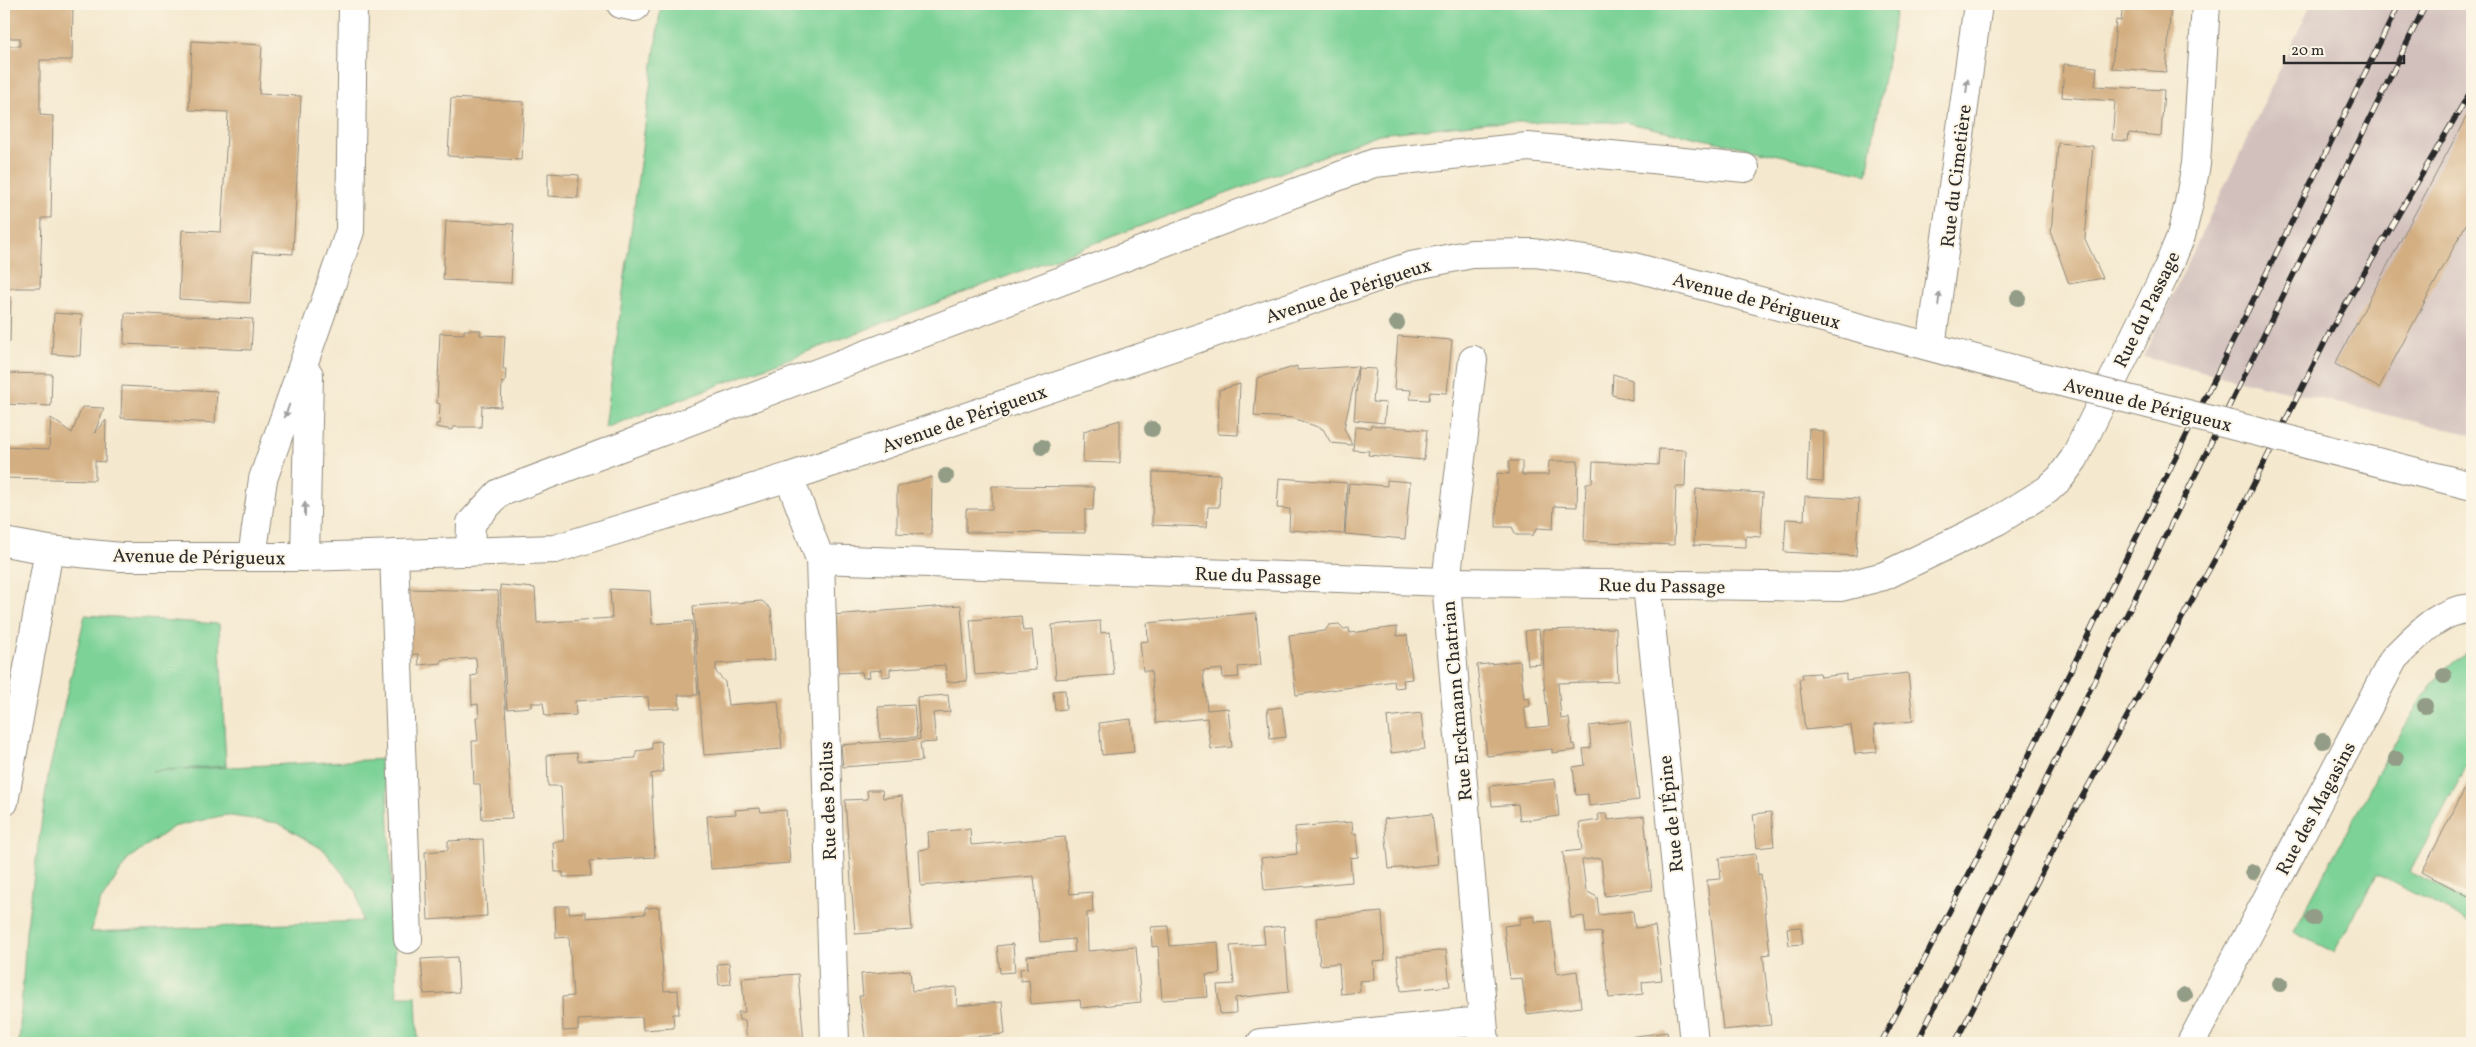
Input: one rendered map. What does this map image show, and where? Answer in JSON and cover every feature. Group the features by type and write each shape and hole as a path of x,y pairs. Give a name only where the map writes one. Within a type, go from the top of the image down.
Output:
{"street":[{"path":"252,557 263,479 350,231 353,4"},
{"name":"Rue du Cimetière","path":"1931,347 1978,4"},
{"name":"Rue du Passage","path":"820,559 1446,582 1841,587 1884,576 1933,554 2026,505 2060,478 2074,458 2167,270 2181,236 2196,164 2206,4"},
{"path":"470,552 471,523 499,493 1374,163 1528,147 1745,168"},
{"name":"Avenue de Périgueux","path":"4,542 49,550 120,557 306,557 555,549 789,477 1411,266 1472,254 1534,253 1630,266 2061,382 2472,486"},
{"path":"306,557 305,485 310,348"},
{"name":"Rue Erckmann Chatrian","path":"1473,360 1446,582 1484,1032"},
{"path":"789,477 820,559"},
{"path":"4,802 49,550"},
{"path":"394,554 408,939"},
{"name":"Rue des Poilus","path":"820,559 835,1043"},
{"name":"Rue de l'Épine","path":"1646,585 1694,1043"},
{"name":"Rue des Magasins","path":"2191,1043 2394,658 2432,621 2448,613 2472,608"},
{"path":"1261,1043 1484,1032"}],"shaded area":[{"path":"2311,4 2472,4 2472,435 2143,357"}],"green space":[{"path":"661,4 1897,4 1867,174 1624,122 1489,122 1379,134 1252,184 605,428"},
{"path":"85,615 219,624 226,766 152,771 386,759 397,996 416,996 418,1043 19,1043 26,932 48,776","holes":["225,815 278,823 324,850 357,892 362,921 91,932 100,902 129,858 173,827"]},
{"path":"2472,649 2472,756 2410,872 2472,904 2472,923 2377,874 2334,952 2293,932 2380,769 2422,697 2446,667"}],"building":[{"path":"4,4 73,4 72,60 40,60 40,115 53,116 51,218 42,218 40,288 4,288 4,46 20,46 20,38 4,38"},
{"path":"2123,4 2171,4 2166,72 2112,68 2116,20 2121,21"},
{"path":"192,41 262,45 259,94 301,96 293,254 253,252 250,303 179,299 182,230 221,232 227,134 228,112 189,110"},
{"path":"2064,64 2097,67 2095,86 2164,90 2161,136 2129,133 2128,141 2112,140 2115,101 2062,97"},
{"path":"451,98 524,102 521,160 448,156"},
{"path":"2472,106 2472,213 2379,388 2335,364"},
{"path":"2058,143 2093,146 2085,239 2103,278 2069,284 2051,234"},
{"path":"548,173 579,175 578,198 548,196"},
{"path":"446,221 514,224 511,283 443,280"},
{"path":"4,297 11,297 10,342 4,342"},
{"path":"54,313 82,315 80,356 52,354"},
{"path":"125,313 253,319 251,350 124,344"},
{"path":"464,330 480,330 480,335 505,336 503,369 506,369 505,383 502,382 501,407 482,406 481,427 453,427 453,430 436,427 436,424 439,424 440,404 437,403 440,333 464,334"},
{"path":"1398,336 1452,340 1447,393 1430,392 1429,400 1410,399 1411,390 1394,389"},
{"path":"1297,366 1297,370 1358,366 1344,428 1352,445 1331,443 1323,429 1293,418 1254,416 1257,378"},
{"path":"1358,368 1376,369 1373,402 1386,403 1384,423 1354,420"},
{"path":"4,373 52,374 51,406 4,404"},
{"path":"1613,374 1632,380 1632,400 1612,395"},
{"path":"1240,384 1238,435 1218,434 1219,390"},
{"path":"122,386 217,391 215,423 121,418"},
{"path":"82,407 104,408 94,434 106,420 105,462 95,461 95,480 4,478 4,447 49,449 51,418 72,433"},
{"path":"1120,420 1120,463 1083,462 1084,431"},
{"path":"1371,425 1427,430 1424,460 1368,455 1369,451 1353,450 1355,427 1370,428"},
{"path":"1809,428 1824,432 1823,482 1807,481"},
{"path":"1659,449 1686,450 1685,487 1676,487 1674,545 1584,541 1586,483 1592,483 1593,462 1658,465"},
{"path":"1509,461 1522,461 1522,475 1548,475 1549,461 1578,461 1577,507 1554,506 1553,529 1537,528 1533,535 1516,535 1512,527 1496,527 1497,473 1509,474"},
{"path":"1153,472 1220,474 1219,507 1208,507 1207,527 1152,525"},
{"path":"932,477 931,535 897,533 897,487"},
{"path":"1279,478 1347,483 1344,534 1289,530 1290,509 1277,508"},
{"path":"1387,480 1410,482 1405,539 1345,534 1349,483 1387,486"},
{"path":"992,486 1094,487 1093,510 1085,510 1085,533 966,532 966,509 992,509"},
{"path":"1696,489 1763,493 1761,537 1746,536 1746,547 1694,545"},
{"path":"1805,496 1859,499 1856,556 1784,552 1786,519 1804,520"},
{"path":"500,585 535,588 537,623 612,618 610,589 650,591 652,624 692,621 698,695 678,695 680,708 649,709 648,697 575,701 576,715 545,716 543,703 531,703 531,707 507,709"},
{"path":"410,589 498,591 512,818 482,819 480,784 474,784 472,741 478,741 476,717 479,717 478,704 472,705 471,676 477,675 476,658 441,660 441,663 419,665 418,654 404,655 401,597"},
{"path":"762,601 771,609 775,660 716,664 716,672 725,682 728,705 778,701 782,749 704,755 693,606"},
{"path":"961,605 967,681 947,682 945,665 890,669 890,676 882,677 882,670 869,671 870,677 863,678 862,672 836,673 832,615"},
{"path":"1256,613 1261,665 1238,667 1239,677 1223,678 1222,669 1203,671 1207,710 1228,708 1232,747 1211,749 1207,718 1156,723 1151,671 1143,671 1140,642 1148,641 1147,623"},
{"path":"1021,616 1023,631 1032,630 1036,670 975,675 970,620"},
{"path":"1100,621 1101,633 1110,632 1114,675 1056,679 1052,625"},
{"path":"1339,624 1344,629 1349,628 1350,633 1397,627 1397,636 1407,635 1412,679 1403,680 1404,687 1395,688 1394,681 1296,695 1289,635 1325,631 1329,625"},
{"path":"1616,628 1618,681 1558,683 1561,719 1569,718 1572,745 1575,744 1576,750 1552,753 1552,749 1487,756 1477,665 1520,661 1524,699 1529,698 1530,706 1524,707 1527,728 1549,726 1544,683 1543,630"},
{"path":"1539,629 1542,664 1528,665 1525,631"},
{"path":"1820,673 1821,677 1846,674 1846,680 1908,673 1913,721 1874,725 1877,752 1855,754 1851,725 1805,730 1799,679 1803,679 1802,674"},
{"path":"1065,690 1066,709 1055,710 1053,691"},
{"path":"948,695 950,712 933,713 936,742 920,743 922,761 843,767 841,745 920,739 917,697"},
{"path":"914,705 917,737 880,739 878,707"},
{"path":"1282,707 1286,737 1270,739 1267,709"},
{"path":"1421,713 1425,749 1391,753 1387,717"},
{"path":"1131,719 1134,752 1102,755 1099,723"},
{"path":"1630,721 1639,800 1589,806 1588,794 1576,795 1573,767 1585,765 1583,749 1591,748 1589,726"},
{"path":"661,741 663,772 651,774 655,857 590,861 591,876 563,877 563,872 555,872 553,842 564,841 561,786 548,786 547,755 577,753 578,761 636,758 636,751 652,749 652,742"},
{"path":"2472,775 2472,898 2422,872"},
{"path":"1555,779 1559,816 1520,821 1518,804 1492,806 1490,786"},
{"path":"867,790 882,790 883,798 902,796 912,930 855,934 845,800 868,799"},
{"path":"760,808 761,812 786,810 790,863 711,869 707,816 736,814 735,810"},
{"path":"1771,812 1774,846 1757,848 1753,814"},
{"path":"1432,814 1438,864 1389,869 1384,819"},
{"path":"1598,814 1607,814 1608,820 1644,816 1652,890 1605,896 1601,858 1582,860 1586,891 1597,897 1599,915 1633,911 1635,928 1655,926 1662,980 1642,982 1643,994 1609,998 1601,932 1586,933 1584,916 1571,918 1563,852 1582,850 1579,823 1599,820"},
{"path":"1352,822 1353,834 1356,833 1358,857 1350,858 1352,882 1264,890 1261,858 1297,854 1295,827"},
{"path":"970,829 971,845 1065,837 1070,894 1092,892 1093,912 1087,913 1088,951 1136,947 1141,1002 1081,1008 1080,1000 1031,1004 1029,980 1021,981 1020,969 1028,968 1027,956 1075,952 1074,939 1040,942 1034,876 921,886 919,850 929,849 928,832"},
{"path":"483,839 487,916 428,920 425,852 448,850 448,841"},
{"path":"1756,854 1758,875 1761,874 1770,954 1763,955 1771,1025 1723,1030 1707,880 1721,879 1719,858"},
{"path":"555,906 569,906 569,913 586,912 586,918 645,914 645,908 659,907 664,991 678,990 679,1014 673,1014 674,1028 643,1030 642,1017 578,1020 578,1030 563,1031 562,997 573,996 569,937 556,938"},
{"path":"1382,912 1385,960 1373,961 1374,980 1359,981 1360,992 1341,994 1339,963 1320,965 1316,918"},
{"path":"1535,916 1535,922 1551,921 1557,974 1577,971 1581,1007 1527,1014 1522,978 1510,979 1504,926 1520,924 1520,918"},
{"path":"1168,926 1170,946 1218,942 1220,974 1206,975 1208,997 1162,1000 1158,946 1152,947 1151,927"},
{"path":"1284,926 1289,992 1235,998 1236,1013 1220,1014 1217,985 1234,984 1230,946 1265,944 1263,928"},
{"path":"1801,927 1803,944 1789,945 1787,928"},
{"path":"1013,944 1015,972 1000,973 997,946"},
{"path":"1446,950 1450,986 1401,991 1397,956"},
{"path":"457,957 459,992 424,994 421,959"},
{"path":"729,963 731,984 719,985 717,964"},
{"path":"910,970 912,991 956,987 957,1006 1002,1002 1005,1034 905,1043 866,1043 859,996 863,996 861,974"},
{"path":"798,974 804,1043 747,1043 745,1020 739,1020 738,1012 745,1012 742,978"},
{"path":"1667,1032 1669,1043 1621,1043 1620,1038"}],"railway":[{"path":"1881,1043 2000,814 2399,4"},
{"path":"1917,1043 2426,4"},
{"path":"1955,1043 2062,833 2224,543 2332,328 2472,89"}]}
